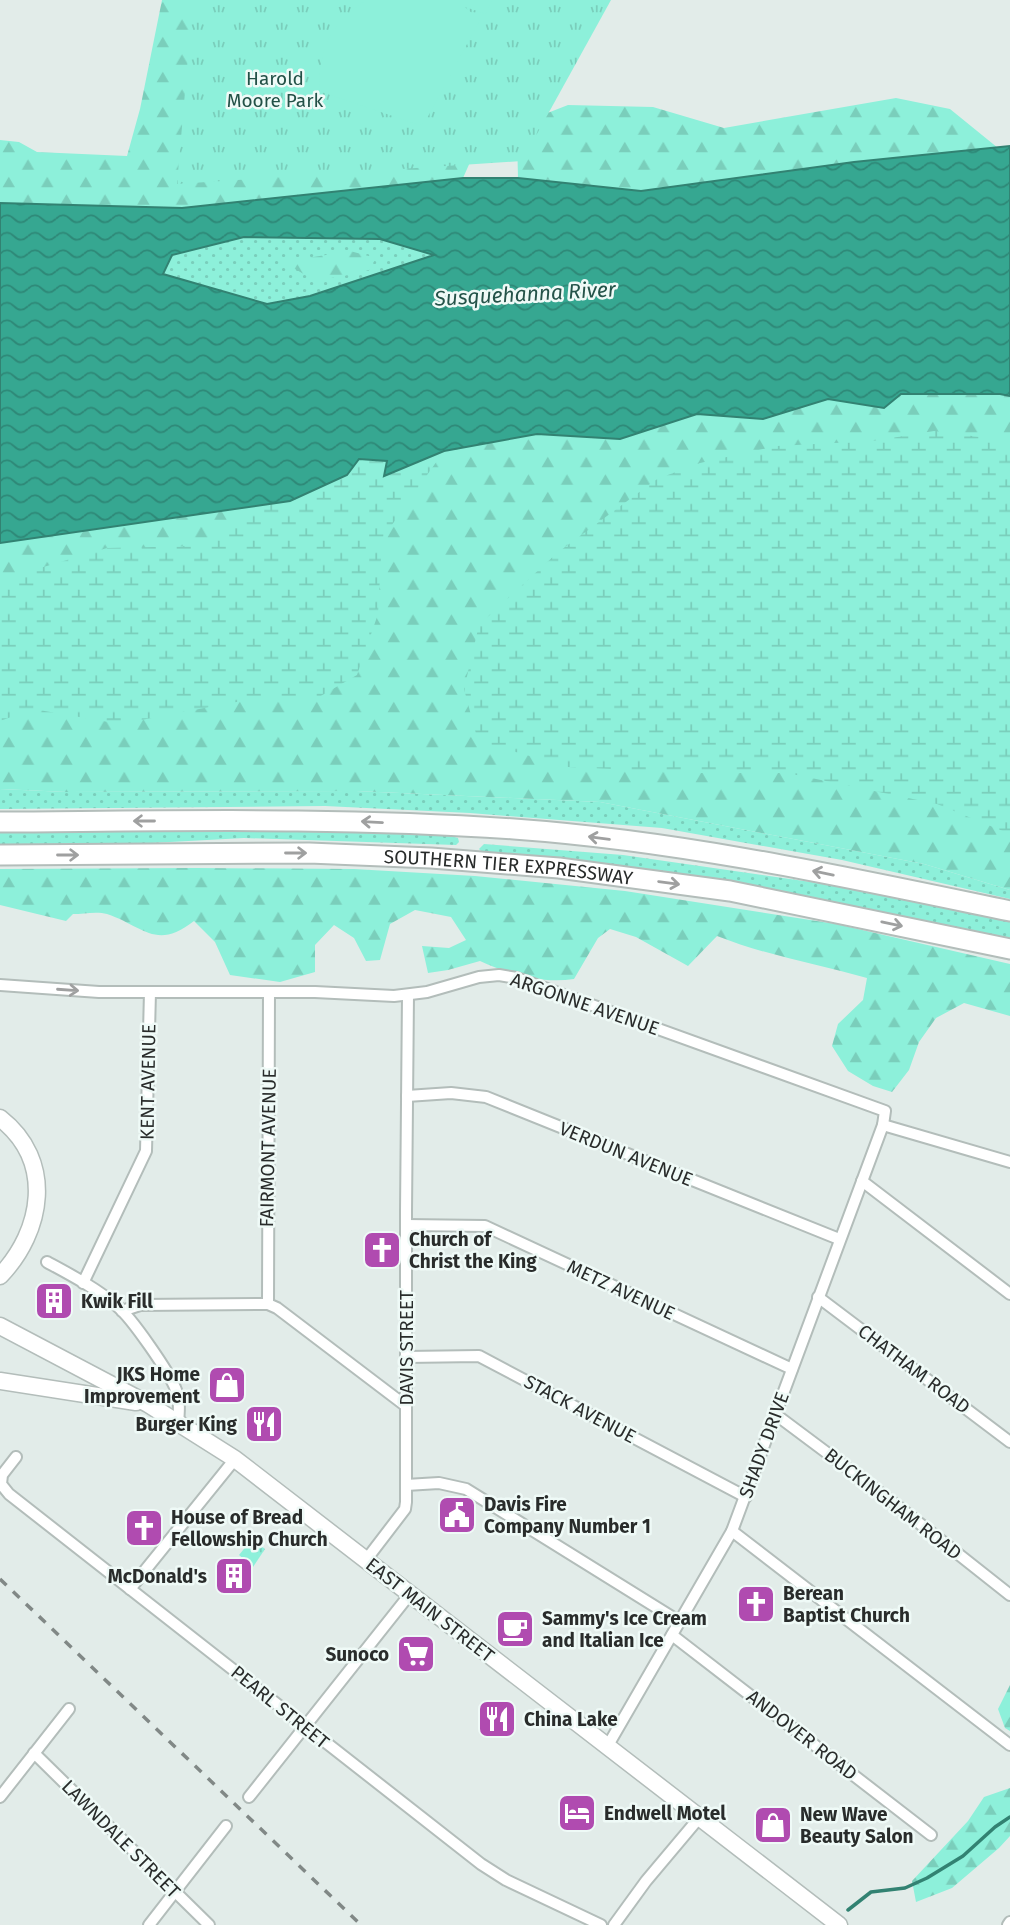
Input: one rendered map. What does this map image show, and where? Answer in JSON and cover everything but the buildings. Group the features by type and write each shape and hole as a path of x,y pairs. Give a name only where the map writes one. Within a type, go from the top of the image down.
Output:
{"highway":[{"name":"SOUTHERN TIER EXPRESSWAY","path":"0,822 340,821 515,829 698,849 1010,911"},
{"name":"SOUTHERN TIER EXPRESSWAY","path":"0,855 309,853 431,858 559,868 730,891 1010,949"}],"main road":[{"path":"0,1118 8,1124 24,1146 37,1189 37,1205 31,1231 20,1252 0,1276"},
{"name":"EAST MAIN STREET","path":"0,1326 148,1404 235,1459 839,1925"},
{"path":"0,1381 148,1404"}],"street":[{"name":"ARGONNE AVENUE","path":"0,985 99,992 408,995 479,977 499,975 517,978 878,1107 885,1111 883,1125"},
{"name":"KENT AVENUE","path":"83,1283 146,1151 150,992"},
{"name":"FAIRMONT AVENUE","path":"268,1304 269,992"},
{"name":"DAVIS STREET","path":"366,1560 405,1509 408,995"},
{"name":"VERDUN AVENUE","path":"407,1096 451,1094 486,1097 839,1239"},
{"path":"883,1125 1010,1162"},
{"name":"SHADY DRIVE","path":"607,1747 732,1531 883,1125"},
{"path":"862,1181 1010,1294"},
{"name":"METZ AVENUE","path":"406,1225 485,1226 792,1368"},
{"path":"47,1262 83,1283 122,1311 162,1365 176,1390 179,1401 178,1423"},
{"name":"CHATHAM ROAD","path":"818,1297 1010,1442"},
{"path":"122,1311 140,1305 268,1304 277,1308 405,1406"},
{"name":"STACK AVENUE","path":"406,1357 479,1356 746,1497"},
{"name":"BUCKINGHAM ROAD","path":"775,1414 1010,1595"},
{"name":"PEARL STREET","path":"16,1457 2,1475 1,1484 9,1494 481,1864 506,1880 601,1925"},
{"path":"130,1589 235,1459"},
{"path":"406,1485 439,1483 466,1489 680,1622"},
{"path":"732,1531 1010,1745"},
{"path":"249,1797 410,1594"},
{"name":"ANDOVER ROAD","path":"672,1635 931,1835"},
{"path":"0,1797 69,1709"},
{"name":"LAWNDALE STREET","path":"34,1753 209,1925"},
{"path":"614,1925 699,1818"},
{"path":"149,1925 226,1826"}],"green space":[{"path":"162,0 220,0 471,160 463,178 182,208 0,203 0,140 19,142 37,152 127,156 140,109"},
{"name":"Harold Moore Park","path":"193,0 611,0 522,161 177,184"},
{"path":"366,0 492,0 486,14 465,7 480,20 425,122 419,125 319,91 322,61 329,38 343,19"},
{"path":"896,98 950,109 998,148 854,162 641,191 518,178 517,137 527,121 568,105 653,107 724,128"},
{"path":"244,237 380,239 435,255 310,296 267,304 163,274 172,255"},
{"path":"350,251 376,258 369,270 314,280 283,262"},
{"path":"900,394 1010,396 1010,890 924,864 600,802 356,791 67,792 0,789 0,543 290,501 385,475 444,451 537,434 620,439 697,414 763,419 828,399 883,408"},
{"path":"934,431 1010,441 1010,834 937,804 787,773 699,773 568,767 478,741 464,689 479,625 557,553 657,479 700,463 777,446 873,441"},
{"path":"444,451 382,539 378,614 357,675 319,697 263,697 120,724 33,709 0,721 0,580 107,548 198,546 260,505 290,501 346,475 359,459 388,461 385,475"},
{"path":"0,789 67,792 356,791 600,802 924,864 1010,890 1010,899 842,860 662,828 470,813 325,806 0,809"},
{"path":"297,829 451,836 458,838 459,842 456,845 244,838 96,846 0,847 0,832"},
{"path":"484,844 623,855 895,894 1010,921 1010,943 484,854 479,849"},
{"path":"0,869 354,869 475,876 625,891 836,924 1010,964 1010,1016 964,1003 936,1018 919,1042 909,1070 892,1092 873,1086 848,1071 832,1046 838,1024 863,1000 867,978 772,954 717,936 688,966 636,937 610,929 598,938 574,979 526,977 480,961 428,973 422,946 449,948 466,940 451,917 415,910 390,924 380,960 366,961 354,938 334,925 315,945 315,972 280,982 230,975 215,942 194,921 181,930 159,935 103,913 73,914 66,921 0,905"},
{"path":"252,1539 265,1549 253,1567 239,1555"},
{"path":"1010,1685 1010,1731 1005,1728 998,1709"},
{"path":"1010,1788 1010,1836 952,1888 916,1902 912,1881 968,1821 984,1797"}],"water":[{"name":"Susquehanna River","path":"1010,146 1010,396 901,394 884,408 828,399 763,419 697,414 620,439 537,434 444,451 384,476 387,461 359,459 347,475 290,501 0,543 0,203 182,208 463,178 518,178 641,191 854,162","holes":["244,237 380,239 434,255 310,296 267,304 163,274 172,255"]}],"waterway":[{"path":"848,1910 871,1892 905,1888 927,1878 963,1856 1010,1817"}],"railway":[{"path":"0,1579 361,1925"}],"place":[{"name":"Church of Christ the King","path":"382,1250"},
{"name":"Kwik Fill","path":"54,1301"},
{"name":"JKS Home Improvement","path":"227,1385"},
{"name":"Burger King","path":"264,1424"},
{"name":"Davis Fire Company Number 1","path":"457,1515"},
{"name":"House of Bread Fellowship Church","path":"144,1528"},
{"name":"McDonald's","path":"234,1576"},
{"name":"Berean Baptist Church","path":"756,1604"},
{"name":"Sammy's Ice Cream and Italian Ice","path":"515,1629"},
{"name":"Sunoco","path":"416,1654"},
{"name":"China Lake","path":"497,1719"},
{"name":"Endwell Motel","path":"577,1813"},
{"name":"New Wave Beauty Salon","path":"773,1825"}]}
